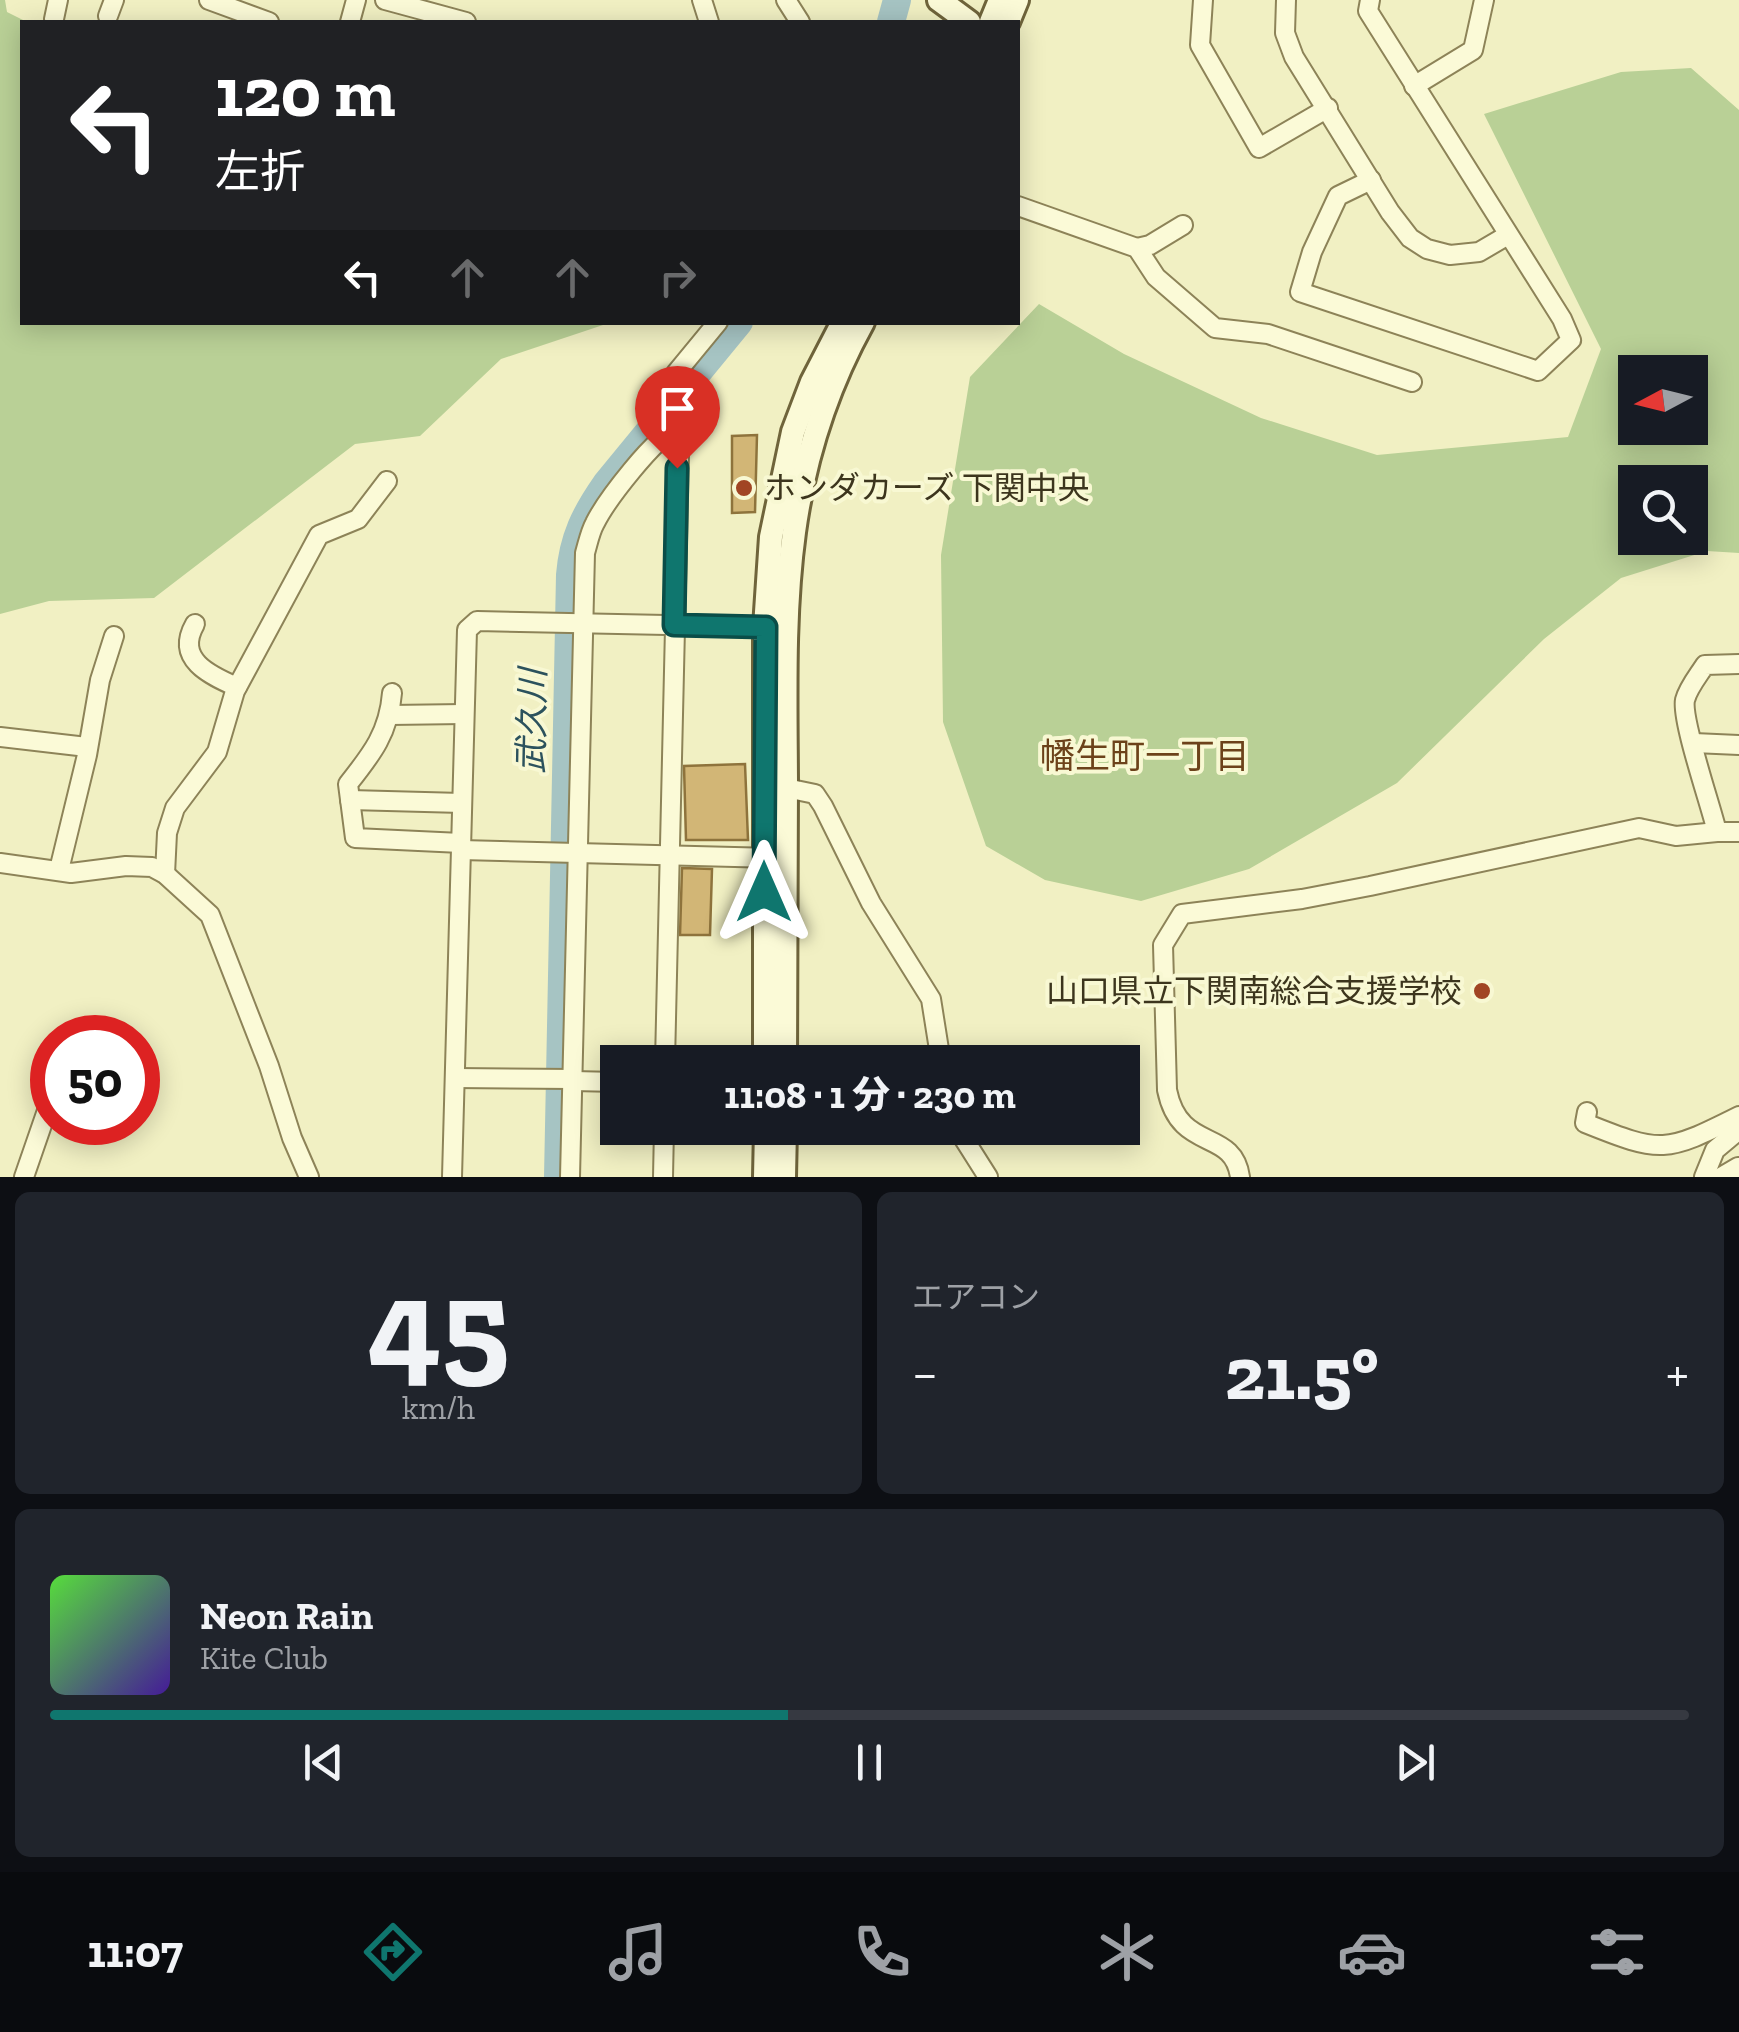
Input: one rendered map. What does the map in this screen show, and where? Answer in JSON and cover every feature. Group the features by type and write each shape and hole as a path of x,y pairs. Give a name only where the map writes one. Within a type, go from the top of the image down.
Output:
{"main road":[{"path":"940,1 966,20"},
{"path":"784,1045 766,627 771,537 793,432 812,382 841,325"},
{"path":"766,1045 774,858 786,788 786,586 799,490 825,404 863,325"},
{"path":"766,1145 766,1177"},
{"path":"784,1177 785,1145"}],"street":[{"path":"209,0 235,4 265,20"},
{"path":"385,0 459,20"},
{"path":"1203,0 1200,45 1259,148 1328,108"},
{"path":"1286,0 1284,23 1288,43 1402,229 1418,244 1436,253 1472,254 1508,235"},
{"path":"1370,0 1368,11 1572,340 1538,372 1300,292 1312,252 1338,196 1371,180"},
{"path":"1414,86 1474,50 1479,1"},
{"path":"1020,207 1137,248 1150,245 1183,225"},
{"path":"1137,248 1156,277 1216,328 1268,334 1412,382"},
{"path":"665,1045 679,420 676,373 716,325"},
{"path":"570,1177 585,553 594,524 679,420"},
{"path":"165,874 169,825 181,797 216,752 237,687 318,536 358,519 387,481"},
{"path":"452,1177 466,630 477,620 766,627"},
{"path":"195,624 188,635 188,653 202,670 237,687"},
{"path":"59,870 100,680 114,636"},
{"path":"1718,832 1685,718 1686,697 1709,663 1739,664"},
{"path":"392,693 390,715 372,756 348,784 356,838 554,853 774,858"},
{"path":"390,715 464,714"},
{"path":"1,736 87,748"},
{"path":"1694,742 1739,745"},
{"path":"786,788 815,794 823,806 871,903 931,999 938,1045"},
{"path":"350,800 462,802"},
{"path":"1240,1177 1238,1160 1231,1152 1189,1131 1172,1112 1163,945 1182,914 1370,886 1639,828 1676,836 1739,832"},
{"path":"0,864 71,872 135,865 152,867 210,915 310,1177"},
{"path":"455,1078 600,1081"},
{"path":"1587,1112 1585,1123 1660,1147 1696,1137 1739,1116"},
{"path":"1704,1177 1715,1150 1739,1130"},
{"path":"24,1177 35,1145"},
{"path":"663,1177 664,1145"},
{"path":"968,1145 988,1177"},
{"path":"1721,1177 1738,1167"}],"green space":[{"path":"0,0 5,0 7,12 23,20 20,325 603,325 501,359 420,436 355,444 154,598 49,601 0,614"},
{"path":"1691,68 1739,110 1739,553 1708,551 1708,465 1618,465 1618,555 1694,555 1621,578 1544,639 1397,783 1249,869 1141,901 1045,880 986,846 943,722 941,555 970,377 1039,304 1124,354 1261,418 1377,455 1568,437 1601,349 1484,114 1621,72"}],"building":[{"name":"ホンダカーズ 下関中央","path":"757,435 755,512 732,513 732,436"},
{"path":"745,764 748,840 686,840 684,766"},
{"path":"682,868 712,869 710,935 680,935"}],"waterway":[{"name":"武久川","path":"892,20 897,0"},
{"name":"武久川","path":"558,1177 570,575 574,549 586,516 606,484 737,325"}],"place":[{"name":"ホンダカーズ 下関中央","path":"744,488"},
{"name":"山口県立下関南総合支援学校","path":"1482,991"}],"district":[{"name":"幡生町一丁目","path":"1145,756"}],"route":[{"path":"677,468 674,625 766,627 764,892"}]}
